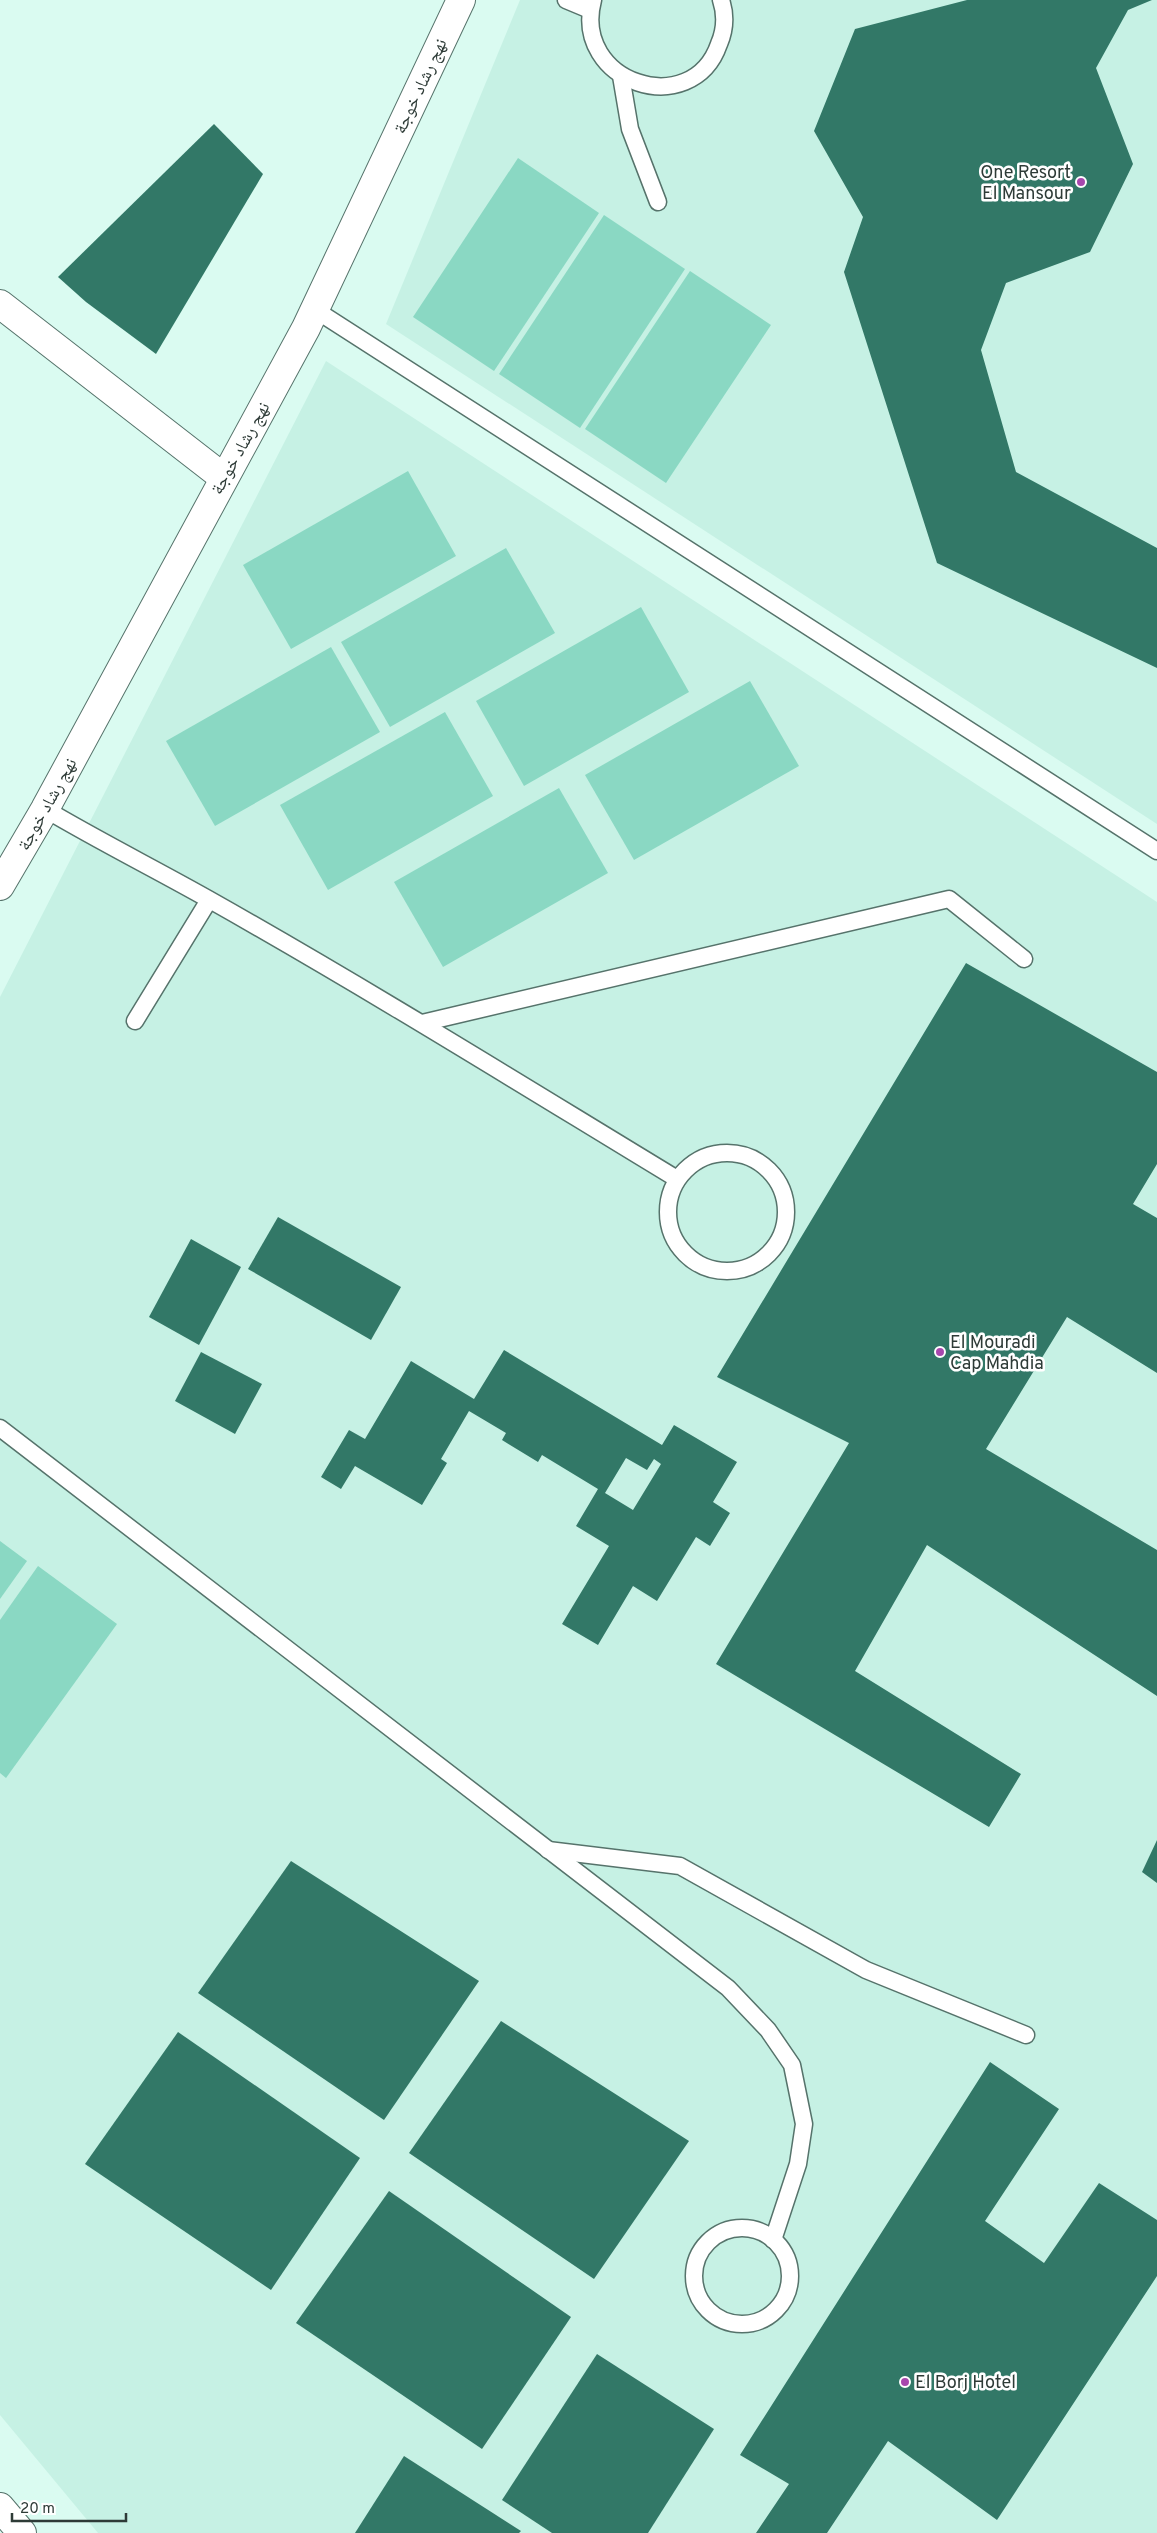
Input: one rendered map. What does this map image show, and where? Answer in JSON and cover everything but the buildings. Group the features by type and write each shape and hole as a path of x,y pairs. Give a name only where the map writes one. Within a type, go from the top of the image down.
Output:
{"street":[{"name":"نهج رشاد خوجة","path":"0,886 45,808 314,309 461,0"},
{"path":"0,304 224,478"},
{"path":"0,2507 22,2533"}],"lane":[{"path":"566,0 592,5 590,29 596,48 606,64 621,76 641,85 663,87 685,82 703,69 717,51 724,30 724,8 721,0"},
{"path":"621,76 630,129 644,170 658,202"},
{"path":"314,309 1157,851"},
{"path":"45,808 124,855 209,900 422,1023 677,1179"},
{"path":"422,1023 949,899 1024,959"},
{"path":"135,1021 209,900"},
{"path":"731,1152 751,1157 768,1168 780,1185 786,1204 786,1225 778,1244 764,1259 746,1269 728,1272 709,1269 693,1261 679,1248 670,1232 667,1214 668,1204 677,1179 692,1164 710,1154 731,1152"},
{"path":"0,1428 728,1988 768,2030 792,2065 804,2124 798,2164 773,2240"},
{"path":"548,1850 680,1866 866,1970 1026,2035"},
{"path":"744,2228 759,2231 773,2240 784,2253 789,2269 789,2285 783,2301 773,2313 758,2322 742,2325 727,2322 713,2315 702,2304 696,2290 693,2275 696,2260 703,2247 714,2236 728,2230 744,2228"}],"shaded area":[{"name":"One Resort El Mansour","path":"520,0 1157,0 1157,824 386,324"},
{"path":"326,361 1157,902 1157,2533 98,2533 0,2415 0,997"}],"green space":[{"path":"518,158 599,213 494,371 413,317"},
{"path":"604,215 685,269 580,428 499,374"},
{"path":"690,271 771,325 666,483 585,429"},
{"path":"408,471 456,556 291,649 243,565"},
{"path":"506,548 555,633 390,727 341,642"},
{"path":"641,607 689,692 524,786 476,701"},
{"path":"331,647 380,732 215,826 166,741"},
{"path":"750,681 799,766 634,860 585,775"},
{"path":"445,712 493,796 328,890 280,805"},
{"path":"559,788 608,873 443,967 394,882"},
{"path":"0,1541 27,1561 0,1599"},
{"path":"38,1566 117,1624 6,1778 0,1773 0,1620"}],"place":[{"name":"One Resort El Mansour","path":"1081,182"},
{"name":"El Mouradi Cap Mahdia","path":"940,1352"},
{"name":"El Borj Hotel","path":"905,2382"}]}
